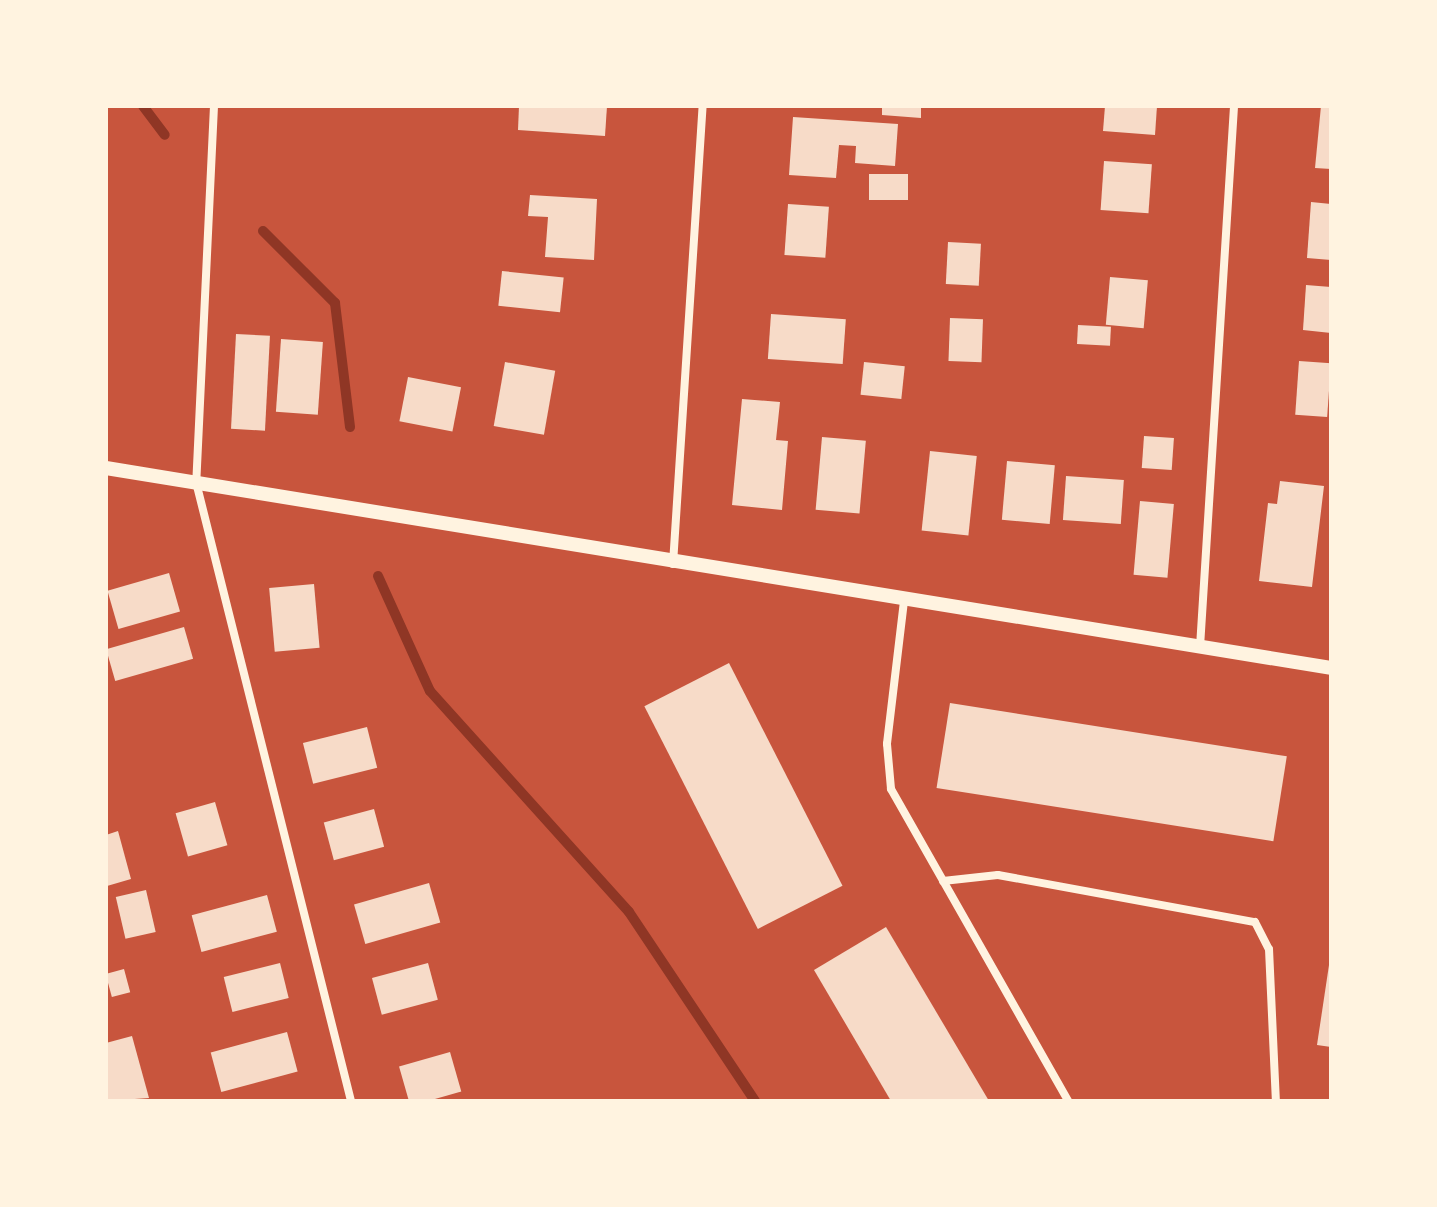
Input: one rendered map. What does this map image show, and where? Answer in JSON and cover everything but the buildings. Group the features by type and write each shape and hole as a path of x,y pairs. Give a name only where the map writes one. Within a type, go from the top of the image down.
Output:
{"street":[{"path":"214,106 196,482 351,1101"},
{"path":"673,565 703,106"},
{"path":"1200,647 1234,106"},
{"path":"106,468 673,565 1331,668"},
{"path":"904,601 888,767 908,831 943,881 1068,1101"},
{"path":"943,881 998,875 1255,922 1269,949 1276,1101"}],"waterway":[{"path":"143,106 165,135"},
{"path":"263,231 335,303 350,427"},
{"path":"378,576 430,691 629,912 755,1101"}]}
